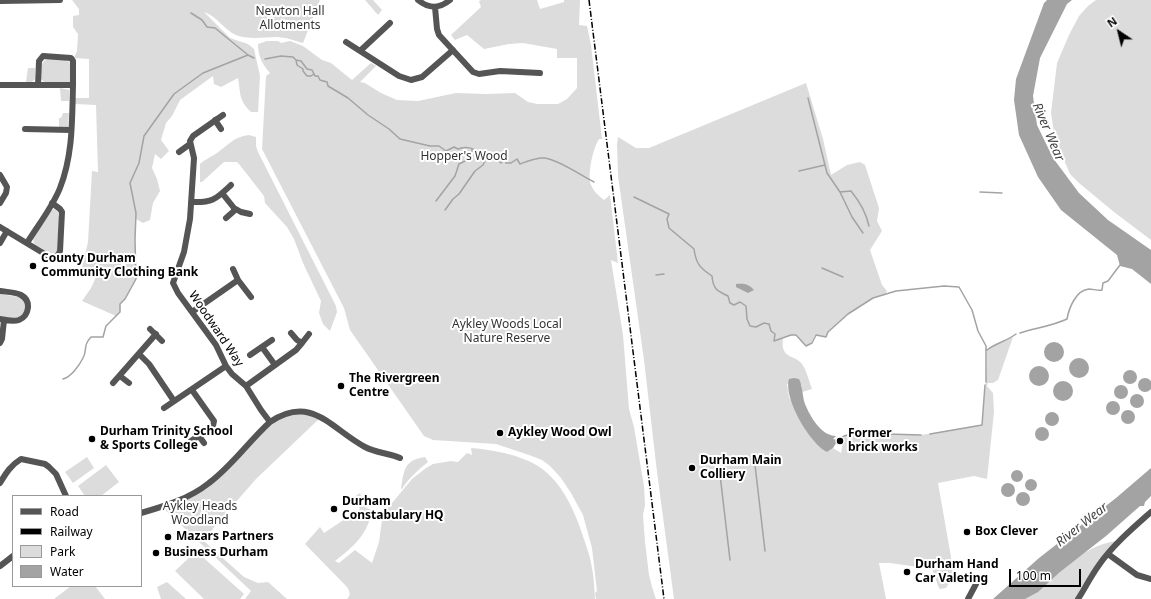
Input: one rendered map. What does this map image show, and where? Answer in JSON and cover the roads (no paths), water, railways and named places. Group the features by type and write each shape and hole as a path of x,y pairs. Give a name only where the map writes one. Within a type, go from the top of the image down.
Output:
{"street":[{"path":"0,1 60,0"},
{"path":"418,0 426,6 435,8 450,0"},
{"path":"435,8 439,35 473,72 479,74 500,71 540,73"},
{"path":"360,51 390,24"},
{"path":"346,42 399,76 411,80 422,77 453,50"},
{"path":"27,243 60,189 64,177 71,147 72,130 73,62 71,58 43,56 39,61 38,85"},
{"path":"0,86 72,86"},
{"path":"179,152 190,144 193,136 223,115"},
{"path":"216,120 221,129"},
{"path":"25,129 72,130"},
{"name":"Woodward Way","path":"190,144 194,158 190,219 184,252 173,283 178,293 216,345 226,366 232,374 246,386 270,422"},
{"path":"0,175 7,187 6,193 0,203"},
{"path":"191,202 203,202 215,199 231,185"},
{"path":"222,193 234,208 241,212 250,214"},
{"path":"0,226 54,258 60,251 62,212 52,203"},
{"path":"226,218 234,211 234,208"},
{"path":"0,243 7,231"},
{"path":"233,269 238,280 251,297"},
{"path":"192,312 238,280"},
{"path":"0,291 21,295 27,302 28,312 22,318 15,321 2,319 2,339 0,343"},
{"path":"150,329 162,341"},
{"path":"291,333 302,343"},
{"path":"113,383 156,334"},
{"path":"246,386 296,350 309,334"},
{"path":"250,355 272,340"},
{"path":"262,347 275,365"},
{"path":"139,354 149,364 174,401"},
{"path":"164,408 226,366"},
{"path":"120,376 128,384"},
{"path":"191,441 212,426 214,421 192,390"},
{"path":"142,513 184,499 209,484 270,422 279,416 288,413 299,411 312,413 324,419 367,448 400,458"},
{"path":"199,436 204,443"},
{"path":"0,483 20,456 45,464 49,467 56,474 66,495"},
{"path":"1078,599 1096,569 1108,554 1151,512"},
{"path":"1108,554 1137,575 1151,579"},
{"path":"0,566 12,557"},
{"path":"968,599 976,584"}],"water":[{"path":"1047,0 1072,0 1067,4 1040,58 1033,96 1037,125 1053,158 1079,193 1108,220 1151,250 1151,284 1132,269 1120,266 1117,255 1061,210 1038,177 1019,135 1014,100 1016,79 1044,3"},
{"path":"736,284 746,284 754,290 748,293 736,287"},
{"path":"1050,342 1058,342 1064,348 1064,356 1058,362 1050,362 1044,356 1044,348"},
{"path":"1075,358 1083,358 1089,364 1089,372 1083,378 1075,378 1069,372 1069,364"},
{"path":"1035,366 1043,366 1049,372 1049,380 1043,386 1035,386 1029,380 1029,372"},
{"path":"1130,370 1135,372 1137,377 1135,382 1130,384 1125,382 1123,377 1125,372"},
{"path":"1145,378 1150,380 1152,385 1150,390 1145,392 1140,390 1138,385 1140,380"},
{"path":"789,379 799,379 805,404 813,419 821,429 826,433 836,436 833,439 838,440 833,448 827,452 813,440 799,420 790,397 788,387"},
{"path":"1059,381 1067,381 1073,387 1073,395 1067,401 1059,401 1053,395 1053,387"},
{"path":"1121,385 1126,387 1128,392 1126,397 1121,399 1116,397 1114,392 1116,387"},
{"path":"1137,394 1142,396 1144,401 1142,406 1137,408 1132,406 1130,401 1132,396"},
{"path":"1113,401 1118,403 1120,408 1118,413 1113,415 1108,413 1106,408 1108,403"},
{"path":"1128,410 1133,412 1135,417 1133,422 1128,424 1123,422 1121,417 1123,412"},
{"path":"1052,412 1057,414 1059,419 1057,424 1052,426 1047,424 1045,419 1047,414"},
{"path":"1042,427 1047,429 1049,434 1047,439 1042,441 1037,439 1035,434 1037,429"},
{"name":"River Wear","path":"1151,468 1151,496 1145,502 1144,506 1140,506 1038,592 1025,599 993,599 1039,558 1116,498"},
{"path":"1019,470 1022,471 1022,481 1015,482 1012,481 1011,474 1012,471"},
{"path":"1033,479 1036,480 1036,490 1029,491 1026,490 1025,483 1026,480"},
{"path":"1008,483 1013,485 1015,490 1013,495 1008,497 1003,495 1001,490 1003,485"},
{"path":"1023,492 1028,494 1030,499 1028,504 1023,506 1018,504 1016,499 1018,494"}],"waterway":[{"path":"191,13 202,20 207,27 215,28 248,55"},
{"path":"63,379 72,374 79,364 84,355 87,343 91,337 103,337 106,326 120,312 120,304 125,299 136,279 136,213 130,183 139,163 144,136 174,94 203,73 248,55 254,58"},
{"path":"265,59 281,56 293,57 296,60 301,61 307,69 312,70 315,76 318,76 320,80 327,82 328,86 348,98 400,139 430,146 439,146 446,151 454,147 458,149 466,147 487,155 492,160 496,159 501,163 505,160 506,163 511,163 517,159 520,164 545,158 564,165 594,182"},
{"path":"296,60 297,65 303,69 307,76 314,74"},
{"path":"808,98 827,173 840,192 851,191 862,207 869,226"},
{"path":"436,201 455,176 459,164 471,158 472,149"},
{"path":"445,210 453,199 459,194 475,171 483,165 487,157"},
{"path":"799,171 825,165"},
{"path":"840,192 852,217 863,233"},
{"path":"980,192 1002,193"},
{"path":"634,197 669,214 667,219 669,228 694,249 697,262 704,271 712,276 713,284 716,289 728,296 730,303 734,305 740,302 746,306 747,319 750,326 756,327 764,323 769,324 771,331 775,334 774,341 791,335 796,335 806,346 812,343 816,335 826,337 828,332 848,314 873,298 896,291 944,286 959,287 972,310 978,331 986,346 986,382"},
{"path":"1020,333 1067,319 1071,305 1077,296 1084,290 1102,290 1103,283 1108,281 1120,265"},
{"path":"822,268 843,277"},
{"path":"656,275 664,274"},
{"path":"987,350 1016,334"},
{"path":"930,434 982,425 985,385"},
{"path":"838,440 844,436 854,433 921,435"},
{"path":"755,465 765,551"},
{"path":"719,466 730,560"}],"railway":[{"path":"589,0 664,599"}],"place":[{"name":"County Durham Community Clothing Bank","path":"33,266"},
{"name":"The Rivergreen Centre","path":"341,386"},
{"name":"Aykley Wood Owl","path":"500,433"},
{"name":"Durham Trinity School & Sports College","path":"92,439"},
{"name":"Former brick works","path":"840,441"},
{"name":"Durham Main Colliery","path":"692,468"},
{"name":"Durham Constabulary HQ","path":"334,509"},
{"name":"Box Clever","path":"967,532"},
{"name":"Mazars Partners","path":"168,537"},
{"name":"Business Durham","path":"156,553"},
{"name":"Durham Hand Car Valeting","path":"907,572"}],"park label":[{"name":"Newton Hall Allotments","path":"290,19"},
{"name":"Hopper's Wood","path":"464,157"},
{"name":"Aykley Woods Local Nature Reserve","path":"507,332"},
{"name":"Aykley Heads Woodland","path":"200,514"}]}
